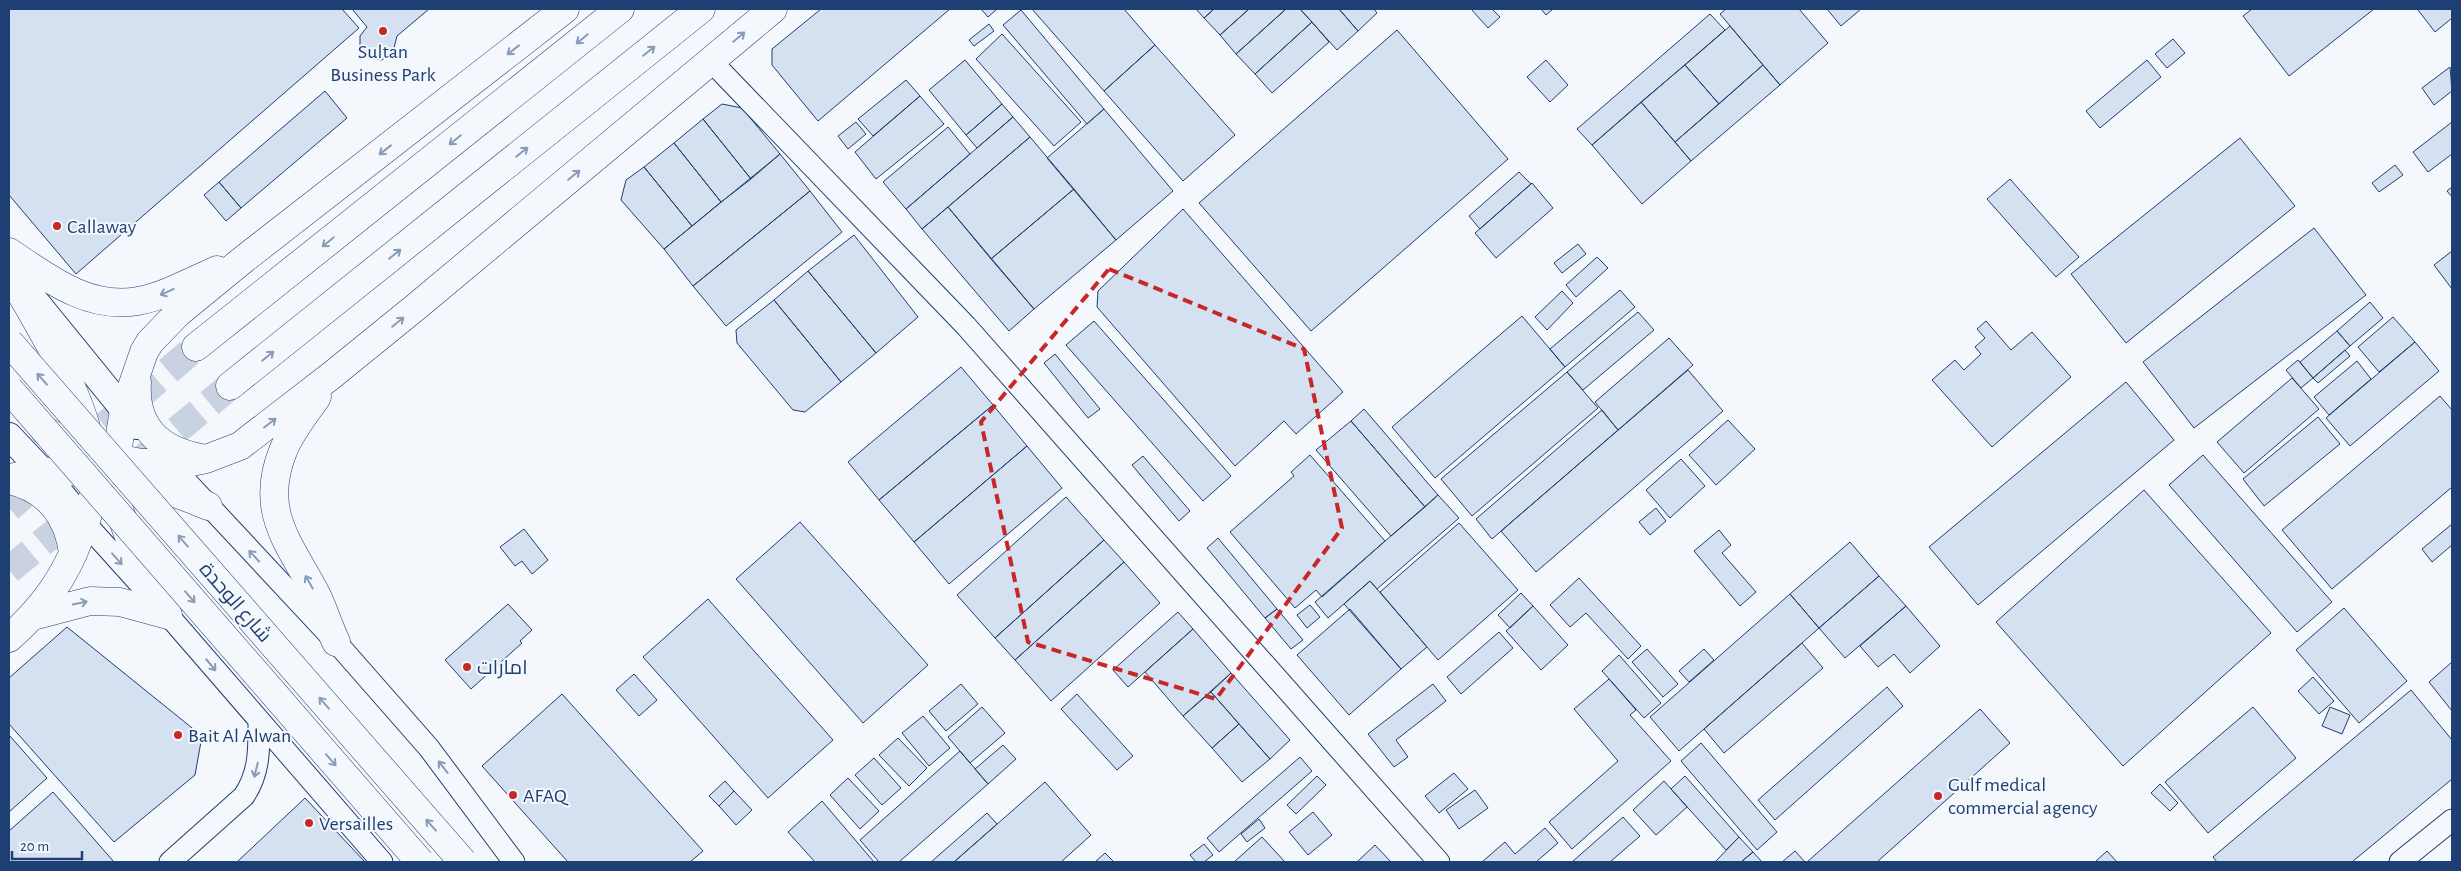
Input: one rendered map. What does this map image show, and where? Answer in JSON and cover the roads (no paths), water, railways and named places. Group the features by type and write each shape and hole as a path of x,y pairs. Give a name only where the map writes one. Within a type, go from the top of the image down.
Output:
{"highway":[{"path":"9,638 33,616 58,584 73,554 144,352 164,327 244,259 565,9"},
{"path":"196,347 620,9"},
{"path":"230,386 701,9"},
{"path":"9,479 43,472 104,466 170,464 206,459 240,446 332,375 772,9"},
{"path":"9,252 31,268 75,292 118,303 138,301 158,295 244,259"},
{"path":"9,270 72,390 87,430 104,466 130,544 168,615"},
{"name":"شارع الوحدة","path":"9,342 463,862"},
{"path":"138,373 136,396 138,409 148,431 174,450 206,459"},
{"path":"332,375 290,435 282,452 275,482 274,500 281,532 317,597 336,642"},
{"name":"شارع الوحدة","path":"9,389 420,862"},
{"path":"9,408 104,466 208,506"},
{"path":"9,479 35,489 59,510 72,538 73,554"},
{"path":"33,616 90,600 120,602 168,615"}],"street":[{"path":"711,60 966,326 1439,862"},
{"path":"9,270 170,464 336,642 429,748 514,862"},
{"path":"9,436 43,472 382,862"},
{"path":"170,862 244,796 250,787 259,756 259,721"},
{"path":"2400,862 2452,820"}],"tunnel":[{"path":"9,508 196,347"},
{"path":"145,457 230,386"},
{"path":"9,570 83,509"}],"place":[{"name":"Sultan Business Park","path":"383,31"},
{"name":"Callaway","path":"57,226"},
{"name":"امارات","path":"467,667"},
{"name":"Bait Al Alwan","path":"178,735"},
{"name":"AFAQ","path":"513,795"},
{"name":"Gulf medical commercial agency","path":"1938,796"},
{"name":"Versailles","path":"309,823"}]}
